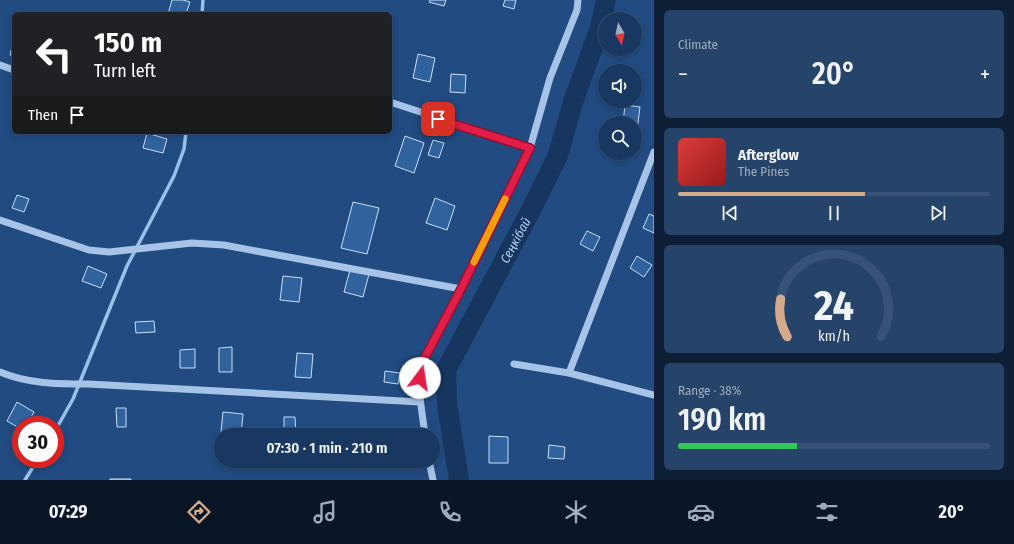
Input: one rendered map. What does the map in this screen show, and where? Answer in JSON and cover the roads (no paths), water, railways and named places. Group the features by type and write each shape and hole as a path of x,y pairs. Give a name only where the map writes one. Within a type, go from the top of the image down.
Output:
{"street":[{"path":"424,428 419,391 421,365 461,289 530,148 550,78 577,10 578,0"},
{"path":"0,65 12,69"},
{"path":"392,103 530,148"},
{"path":"569,373 654,152"},
{"path":"0,220 89,250 109,252 192,243 224,245 461,289"},
{"path":"514,364 569,373 654,395"},
{"path":"0,372 46,384 88,384 420,402"},
{"path":"430,468 433,480"}],"waterway":[{"path":"202,12 203,0"},
{"name":"Сеңкібай","path":"459,480 447,404 446,370 530,212 558,155 574,99 600,28 606,0"},
{"path":"63,416 73,399 127,266 174,176 184,149 186,134"},
{"path":"25,480 32,468"}]}
